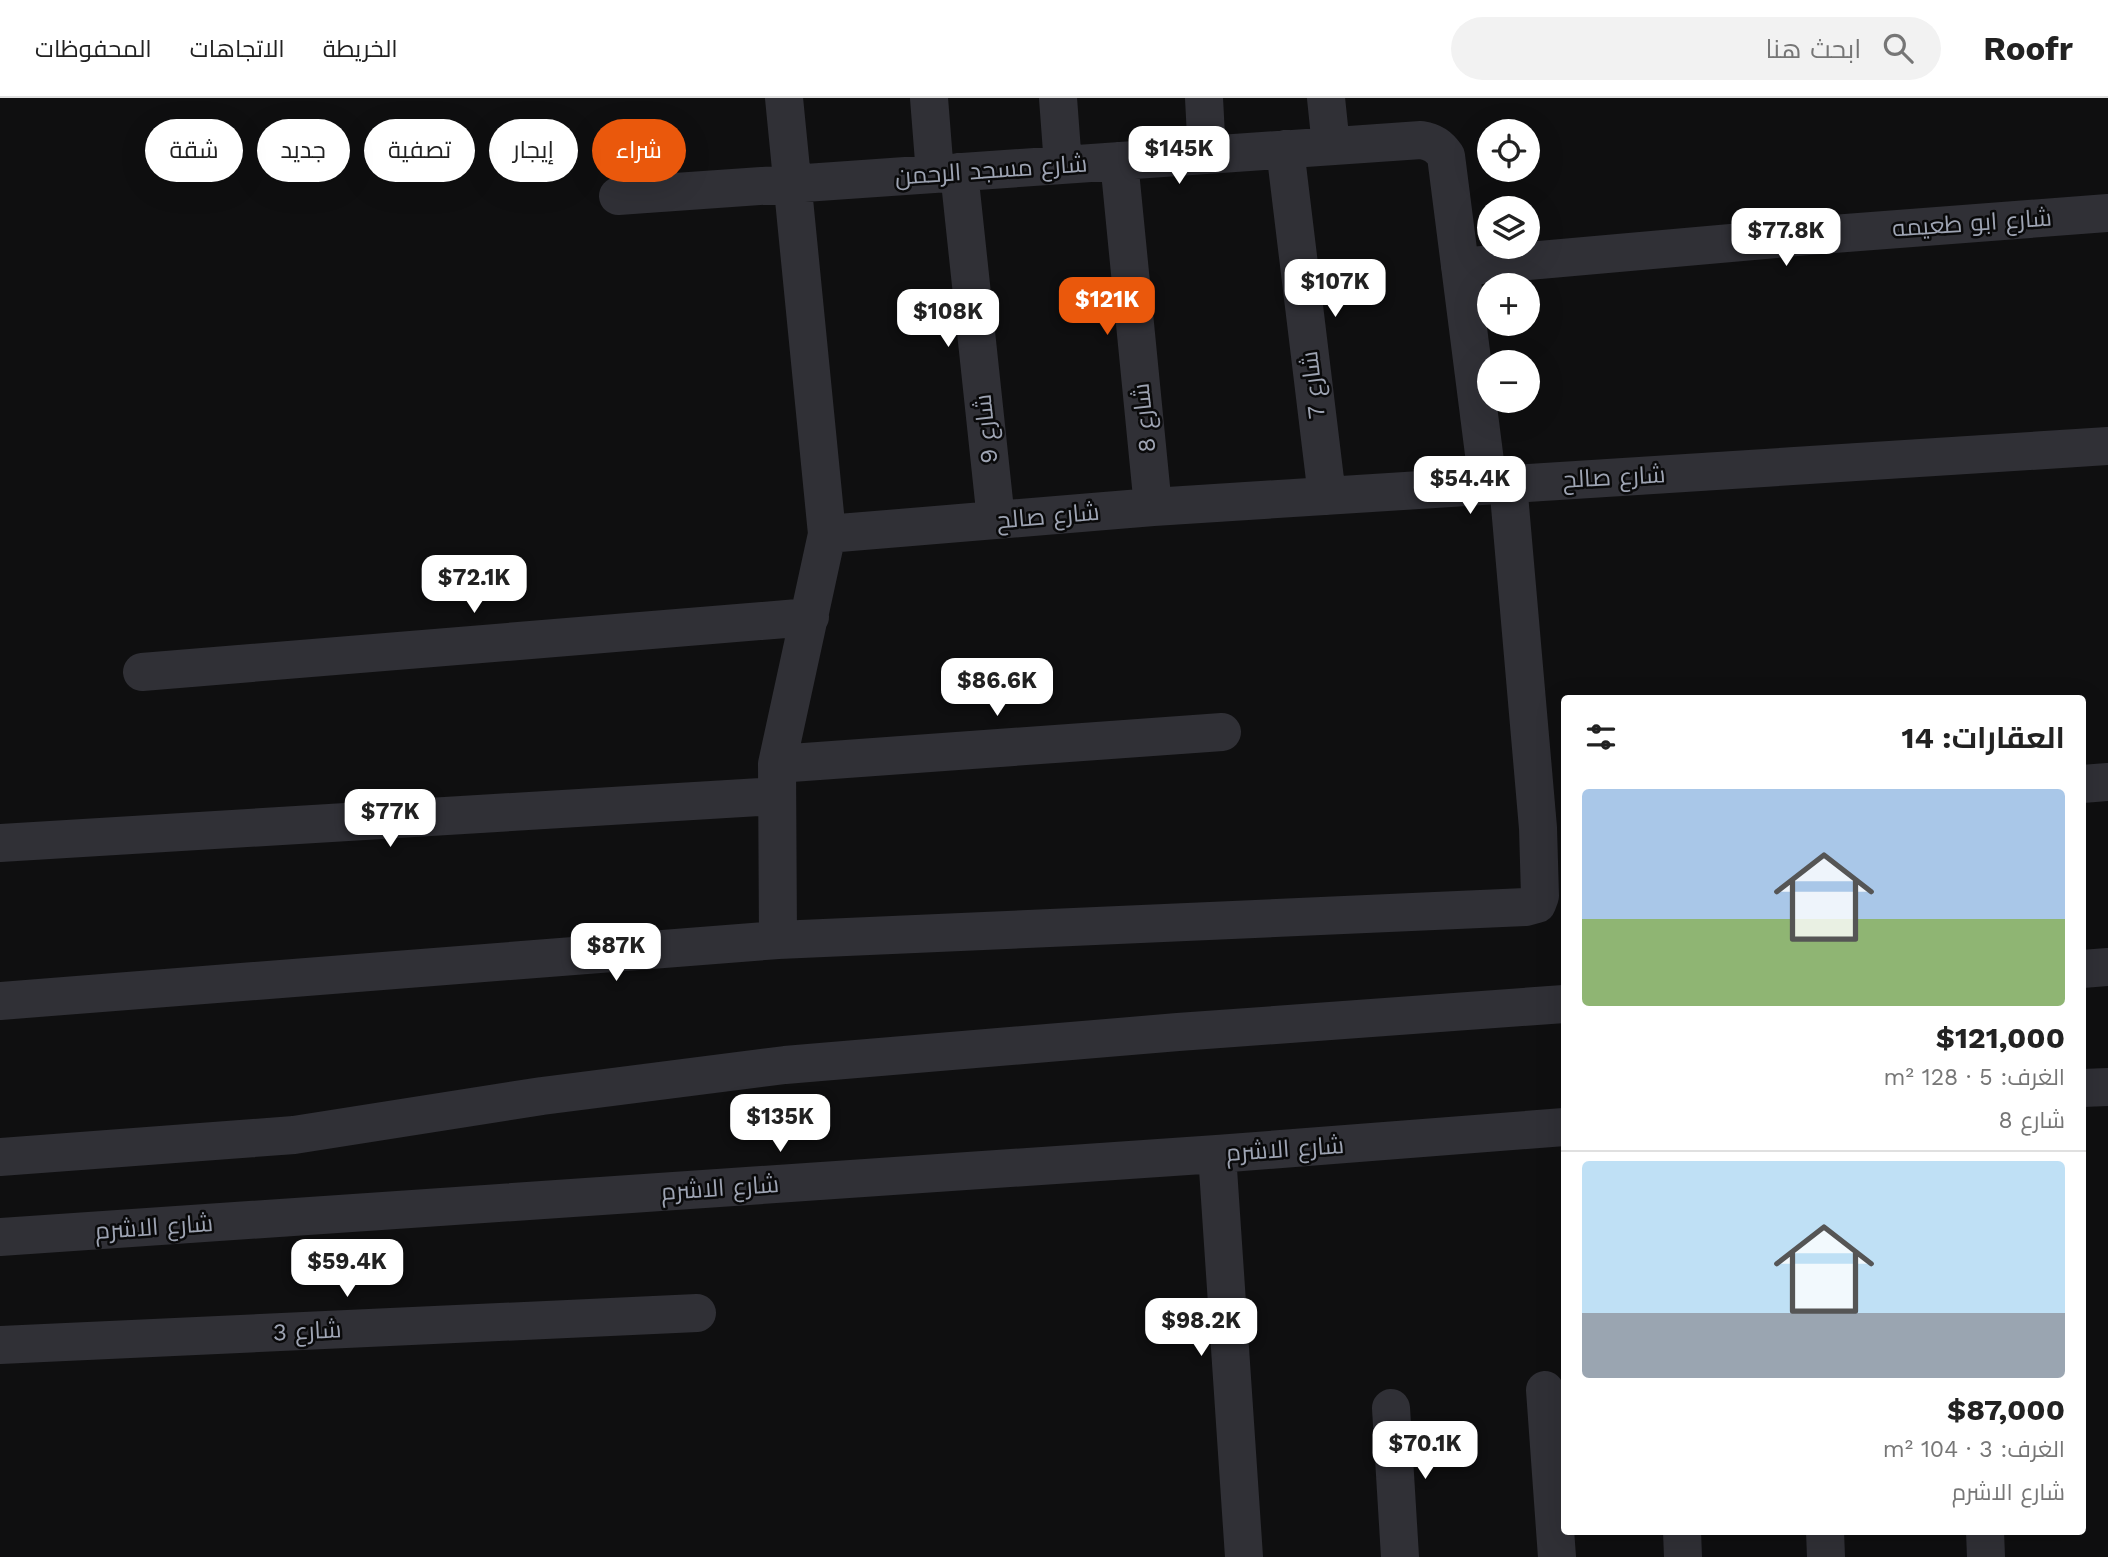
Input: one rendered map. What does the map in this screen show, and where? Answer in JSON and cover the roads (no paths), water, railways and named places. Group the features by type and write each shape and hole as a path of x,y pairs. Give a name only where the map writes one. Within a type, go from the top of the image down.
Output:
{"street":[{"path":"0,1000 778,940 777,780 827,534 785,98"},
{"name":"شارع 9","path":"929,98 947,173 996,520"},
{"path":"1058,98 1063,165"},
{"path":"1204,98 1207,155"},
{"path":"1326,98 1331,146"},
{"name":"شارع مسجد الرحمن","path":"618,196 1421,139 1432,142 1446,156 1460,267 1498,484 1551,826 1541,896 1537,904 1526,907 778,940"},
{"name":"شارع 7","path":"1285,149 1327,496"},
{"name":"شارع 8","path":"1119,161 1153,507"},
{"name":"شارع ابو طعيمه","path":"1460,267 2108,213"},
{"name":"شارع صالح","path":"827,534 1153,507 2108,446"},
{"path":"142,673 810,617"},
{"path":"0,843 777,780 1222,732"},
{"path":"2086,784 2108,782"},
{"path":"2086,969 2108,967"},
{"path":"0,1157 294,1135 555,1094 785,1065 1178,1032 1561,1004"},
{"path":"2086,1088 2108,1087"},
{"name":"شارع الاشرم","path":"0,1237 1217,1154 1561,1127"},
{"path":"1217,1154 1244,1557"},
{"name":"شارع 3","path":"0,1345 697,1313"},
{"path":"1545,1391 1557,1557"},
{"path":"1391,1408 1400,1557"},
{"path":"1682,1535 1683,1557"},
{"path":"1825,1535 1826,1557"},
{"path":"1984,1535 1986,1557"}]}
